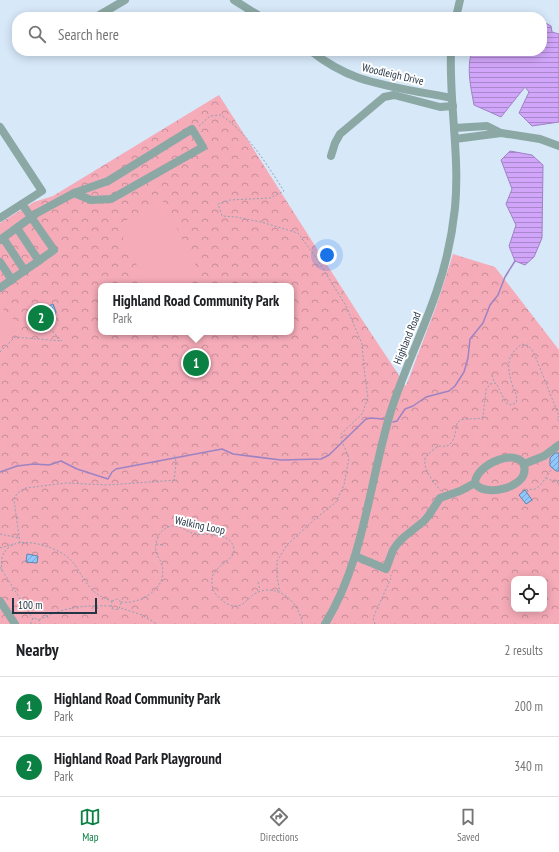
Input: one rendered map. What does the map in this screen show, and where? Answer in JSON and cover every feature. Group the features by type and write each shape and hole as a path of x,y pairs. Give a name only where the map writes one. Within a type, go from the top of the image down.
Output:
{"street":[{"path":"104,12 124,0"},
{"path":"234,0 254,12"},
{"path":"457,12 460,0"},
{"name":"Woodleigh Drive","path":"319,56 336,67 359,78 452,102"},
{"name":"Highland Road","path":"325,624 344,589 355,556 390,415 434,301 447,256 456,202 457,173 452,102 451,56"},
{"path":"331,156 335,143 340,134 384,97 394,95 440,107 452,102"},
{"path":"454,128 487,126 501,133"},
{"path":"0,127 42,191 0,218"},
{"path":"25,271 2,239 37,213 74,193 108,181 192,129 203,147 111,199 91,200 74,193"},
{"path":"455,140 501,133 540,140 559,146"},
{"path":"0,288 54,250 22,204"},
{"path":"17,228 39,261"},
{"path":"0,262 12,280"},
{"path":"524,464 544,456 559,446"},
{"path":"355,556 386,569 393,550 398,543 404,536 420,526 430,515 440,498 460,491 475,483 477,474 482,468 497,461 507,458 516,458 521,460 524,464 525,469 518,483 513,486 499,489 483,489 475,483"},
{"path":"0,601 14,624"}],"path":[{"path":"199,126 210,116 222,115 236,126 264,160 284,191 270,198 230,200 218,204 222,216 261,222 298,233 317,259 346,306 362,344 368,398 362,414 341,434 341,439 349,458 344,485 336,502 315,519 287,546 278,561 277,577 280,592"},
{"path":"0,352 15,337 62,341 45,324"},
{"path":"492,375 494,382 497,384 505,402 511,405 516,403 517,396 512,383 509,358 519,346 522,344 527,344 534,353 559,416 557,418 559,421"},
{"path":"445,496 429,475 424,463 425,458 438,447 451,444 456,434 458,422 463,420 480,419 483,417 486,390 490,384 494,382"},
{"path":"174,454 176,462 174,481"},
{"path":"522,491 524,489 536,488 539,486 553,468"},
{"path":"546,477 559,485"},
{"path":"20,543 14,500 20,490 66,483 108,485 177,480"},
{"name":"Walking Loop","path":"156,544 158,536 162,530 173,526 177,526 193,533 224,537 231,542 234,553 230,559 218,567 213,575 213,590 215,594 225,603 233,606 240,605 261,590"},
{"path":"0,534 19,538"},
{"path":"0,548 20,543 40,544 60,552 74,564 92,591 112,601 117,599 121,602 128,603 144,598 155,590 161,583 163,576 156,550 156,544 164,545"},
{"path":"2,571 3,556 7,549 15,544"},
{"path":"0,568 33,619"},
{"path":"375,624 373,618 391,578 391,575 386,569"},
{"path":"258,582 261,590 280,592 289,598 302,619 302,624"},
{"path":"111,606 112,601"},
{"path":"121,602 121,608"},
{"path":"33,619 36,618 39,620 57,612 90,605 111,606 114,610 121,608 142,615 156,624"},
{"path":"31,624 33,619"},
{"path":"39,620 40,624"}],"green space":[{"path":"219,95 406,386 437,304 453,254 495,267 559,350 559,624 0,624 0,223 34,202 53,196"},
{"path":"163,201 199,272 178,283 146,283 117,225"},
{"path":"0,306 20,325 1,345 0,345"}],"shaded area":[{"path":"547,24 551,26 552,32 559,34 559,122 532,126 519,113 529,92 525,87 501,117 474,105 470,85 471,56 547,56"},
{"path":"510,151 532,155 543,165 542,238 534,257 525,265 515,261 509,246 516,225 506,204 512,189 501,160"}],"building":[{"path":"53,304 56,312 54,319 49,319 49,310 47,307"},
{"path":"555,453 559,453 559,471 556,471 550,466 550,458"},
{"path":"525,490 532,500 526,504 519,495"},
{"path":"27,554 38,556 37,563 26,562"}],"waterway":[{"path":"393,422 397,421 405,409 413,406 426,397 449,391 455,386 464,372 468,358 470,339 483,323 490,305 498,295 505,277 515,261"},
{"path":"0,472 17,466 34,464 49,465 61,461 77,469 108,479 112,472 116,469 222,449 233,454 281,460 321,459 329,455 366,419 384,419"}],"place":[{"name":"Highland Road Park Playground","path":"41,318"},
{"name":"Highland Road Community Park","path":"196,363"}]}
